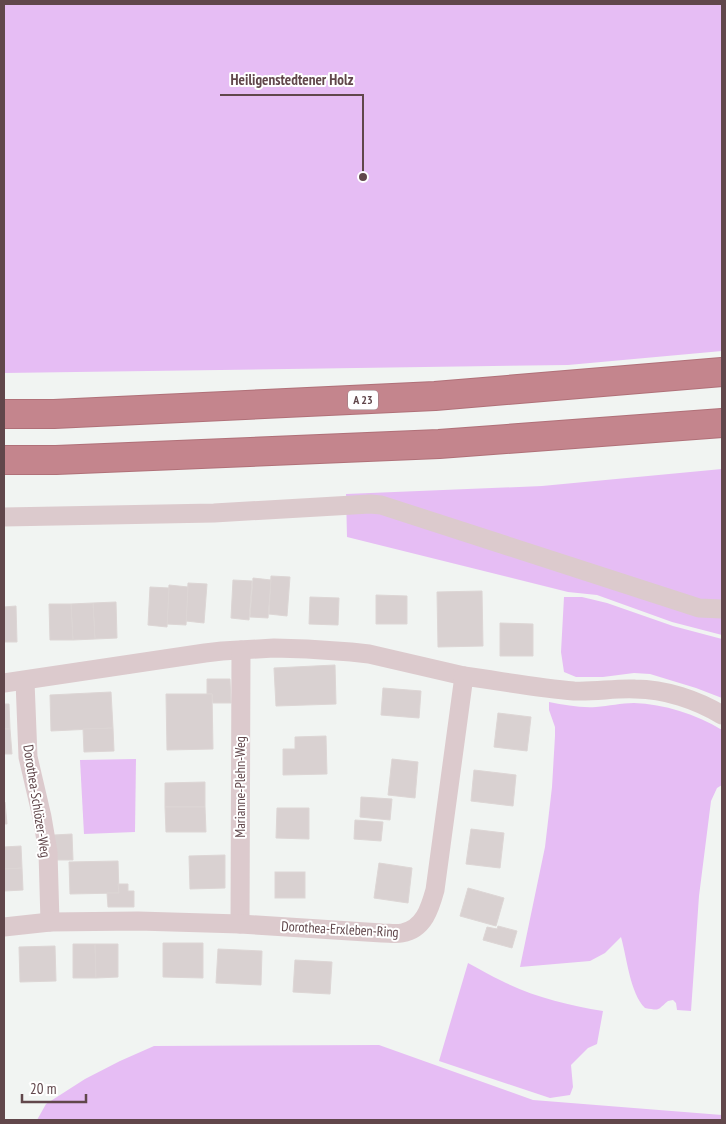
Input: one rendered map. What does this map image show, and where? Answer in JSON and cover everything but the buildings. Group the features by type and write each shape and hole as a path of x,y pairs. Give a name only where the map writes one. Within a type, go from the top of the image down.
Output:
{"highway":[{"name":"A 23","path":"4,414 54,414 435,396 722,372"},
{"path":"4,460 56,460 439,444 722,423"}],"street":[{"path":"4,517 214,513 370,504 381,505 700,608 722,609"},
{"path":"4,683 187,655 241,650 307,649 369,654 464,676 576,691 596,692 646,689 683,698 722,715"},
{"name":"Marianne-Plehn-Weg","path":"240,924 241,650"},
{"name":"Dorothea-Erxleben-Ring","path":"4,927 50,922 138,921 240,924 400,933 411,930 422,922 429,911 434,890 464,676"},
{"name":"Dorothea-Schlözer-Weg","path":"24,681 28,757 48,852 50,922"}],"shaded area":[{"path":"4,4 722,4 722,351 568,365 4,373"},
{"path":"722,469 722,635 672,622 597,595 568,592 347,537 346,494 542,486"},
{"path":"564,597 582,597 607,603 673,626 722,639 722,698 650,674 634,673 603,677 576,677 564,672 561,652"},
{"path":"549,702 584,707 624,703 657,705 691,715 722,730 722,785 717,788 711,801 699,896 691,1011 677,1010 676,1003 673,1000 668,1001 658,1009 645,1008 640,1002 632,984 621,937 605,953 590,961 520,967 545,847 552,787 555,727 549,710"},
{"path":"136,759 135,832 84,834 80,760"},
{"path":"468,963 526,992 564,1003 603,1011 597,1044 588,1048 571,1065 573,1087 570,1095 550,1098 439,1061"},
{"path":"379,1045 533,1100 722,1115 722,1120 37,1120 46,1104 85,1079 154,1046"}],"place":[{"name":"Heiligenstedtener Holz","path":"363,177"}]}
